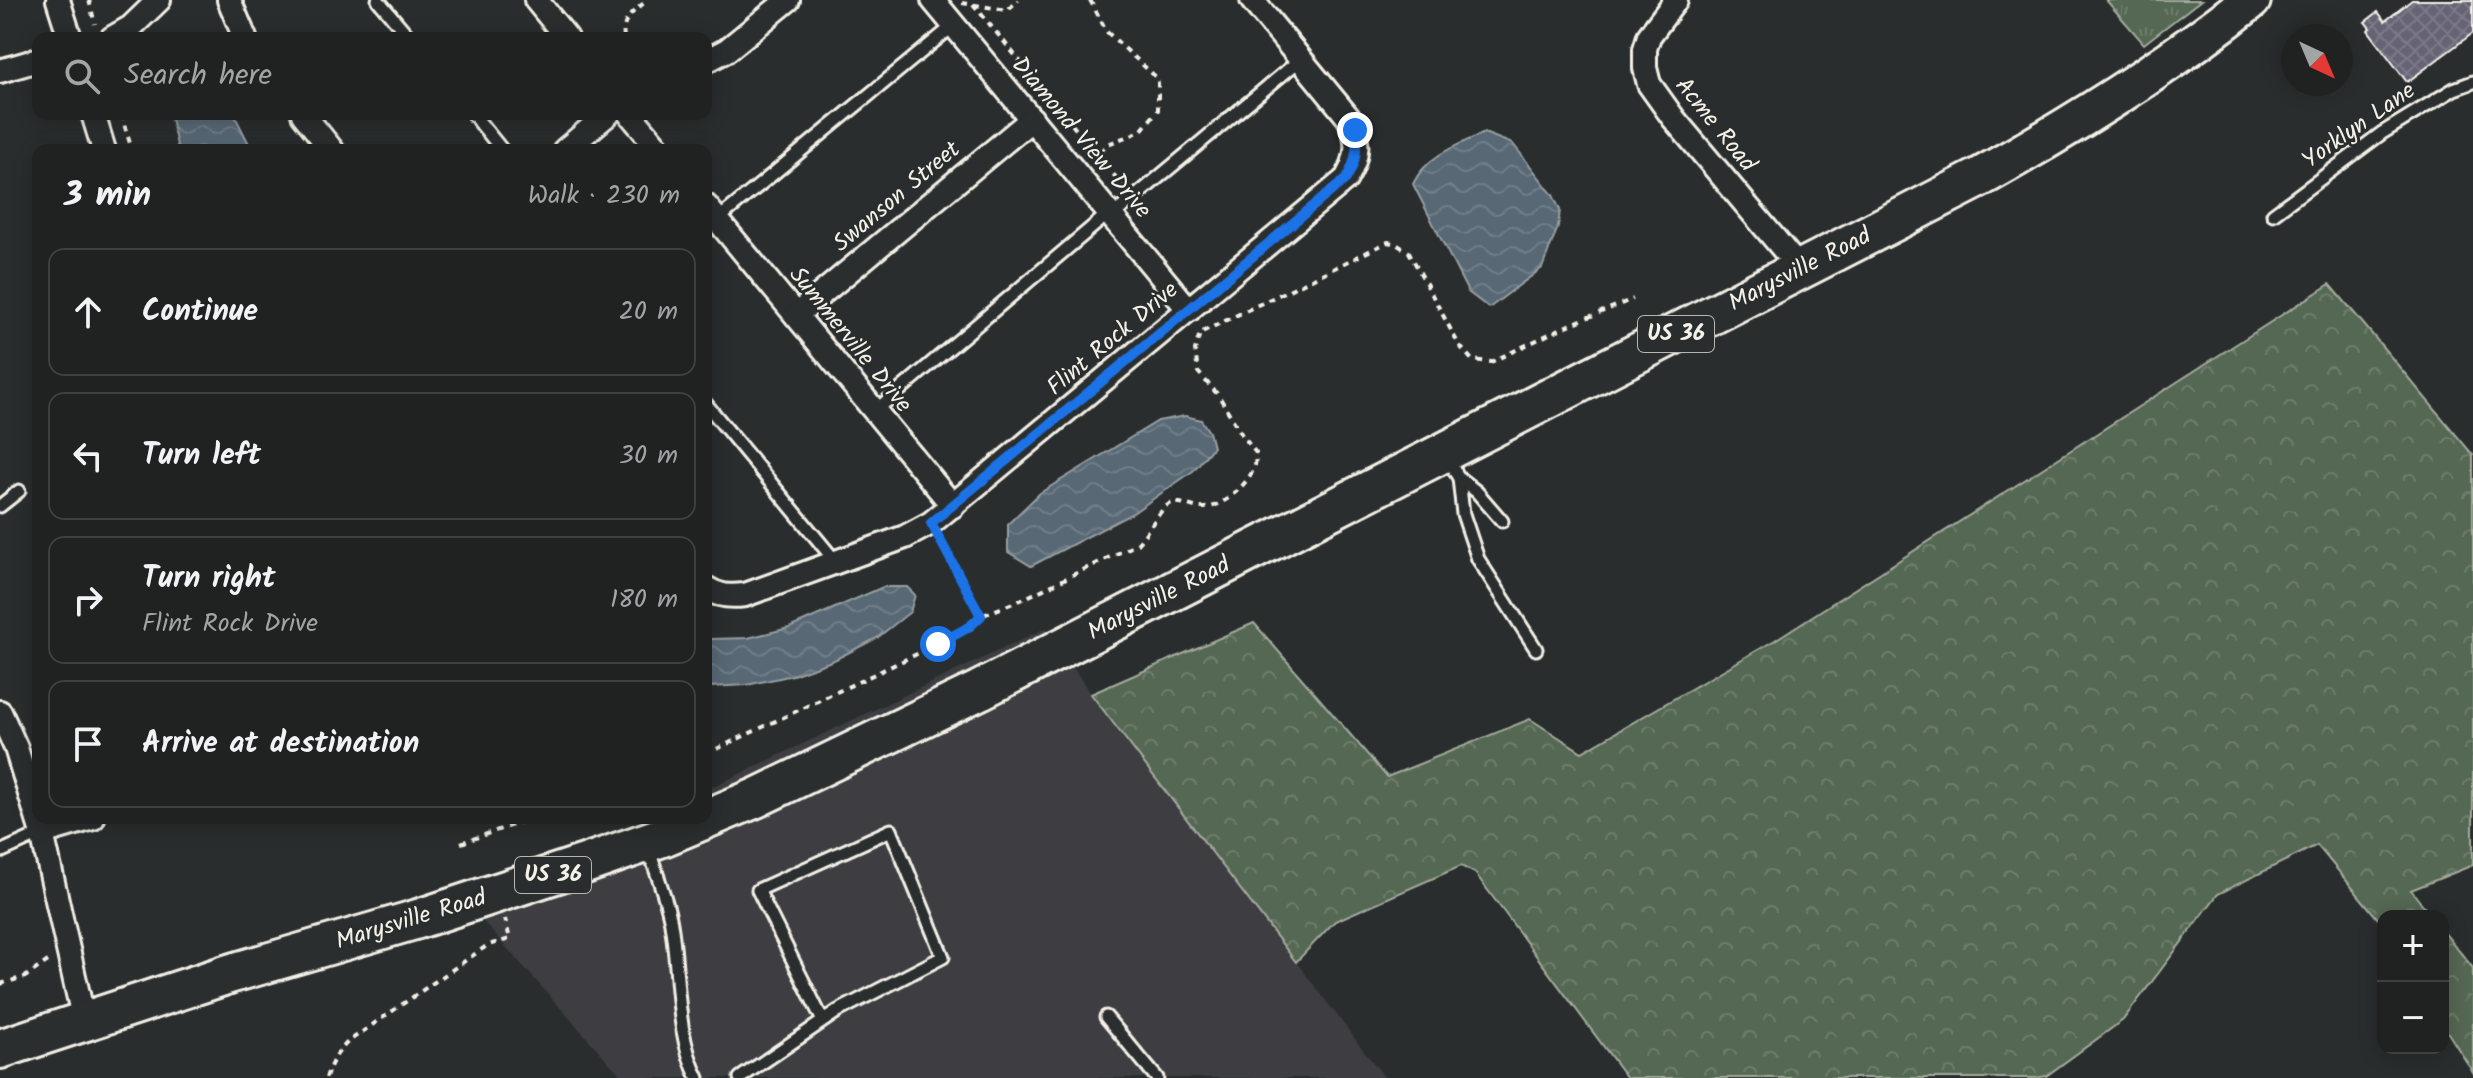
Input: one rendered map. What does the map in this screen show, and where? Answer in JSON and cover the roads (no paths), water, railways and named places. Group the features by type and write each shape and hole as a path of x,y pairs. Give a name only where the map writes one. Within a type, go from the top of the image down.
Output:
{"highway":[{"name":"Marysville Road","path":"712,810 756,798 842,758 1451,465 1801,270 2051,138 2152,74 2251,0"},
{"name":"Marysville Road","path":"0,1049 498,893 642,830 663,824"}],"street":[{"path":"58,0 68,32"},
{"path":"104,32 131,27 159,0"},
{"path":"229,0 242,32"},
{"path":"536,0 562,32"},
{"path":"712,58 727,50 788,0"},
{"name":"Diamond View Drive","path":"933,0 1189,310"},
{"name":"Flint Rock Drive","path":"712,592 730,597 745,595 905,537 931,523 1346,179 1355,164 1358,148 1355,130 1348,117 1252,0"},
{"name":"Acme Road","path":"1676,0 1649,36 1645,68 1649,84 1674,119 1801,270"},
{"path":"0,71 32,62"},
{"name":"Swanson Street","path":"796,315 1032,119"},
{"path":"95,120 102,144"},
{"path":"308,120 327,144"},
{"path":"572,144 601,120"},
{"path":"635,120 655,144"},
{"name":"Summerville Drive","path":"712,213 953,506"},
{"path":"0,712 16,748 32,800"},
{"path":"39,824 84,1021"},
{"path":"42,833 73,824"}],"lane":[{"path":"378,0 405,32"},
{"path":"712,213 954,25"},
{"path":"875,411 1301,59"},
{"name":"Yorklyn Lane","path":"2273,214 2382,133 2454,89 2473,82"},
{"path":"478,120 497,144"},
{"path":"712,411 836,562"},
{"path":"1451,465 1502,521"},
{"path":"1451,465 1478,559 1536,649"},
{"path":"0,506 19,491"},
{"path":"642,830 670,919 679,1008 698,1078"},
{"path":"740,1078 838,1011 943,957 891,830 758,890 823,1021"},
{"path":"0,852 42,833"},
{"path":"1106,1017 1157,1078"}],"water":[{"path":"171,120 237,120 249,144 177,144"},
{"path":"1484,133 1513,144 1553,195 1560,210 1558,227 1542,268 1489,308 1468,292 1413,184 1434,159"},
{"path":"1185,416 1201,420 1209,432 1213,447 1193,471 1133,513 1031,566 1008,552 1008,524 1040,493 1158,421"},
{"path":"883,587 907,587 915,595 910,612 877,638 834,660 793,675 747,685 712,687 712,639 748,638 789,628"}]}
